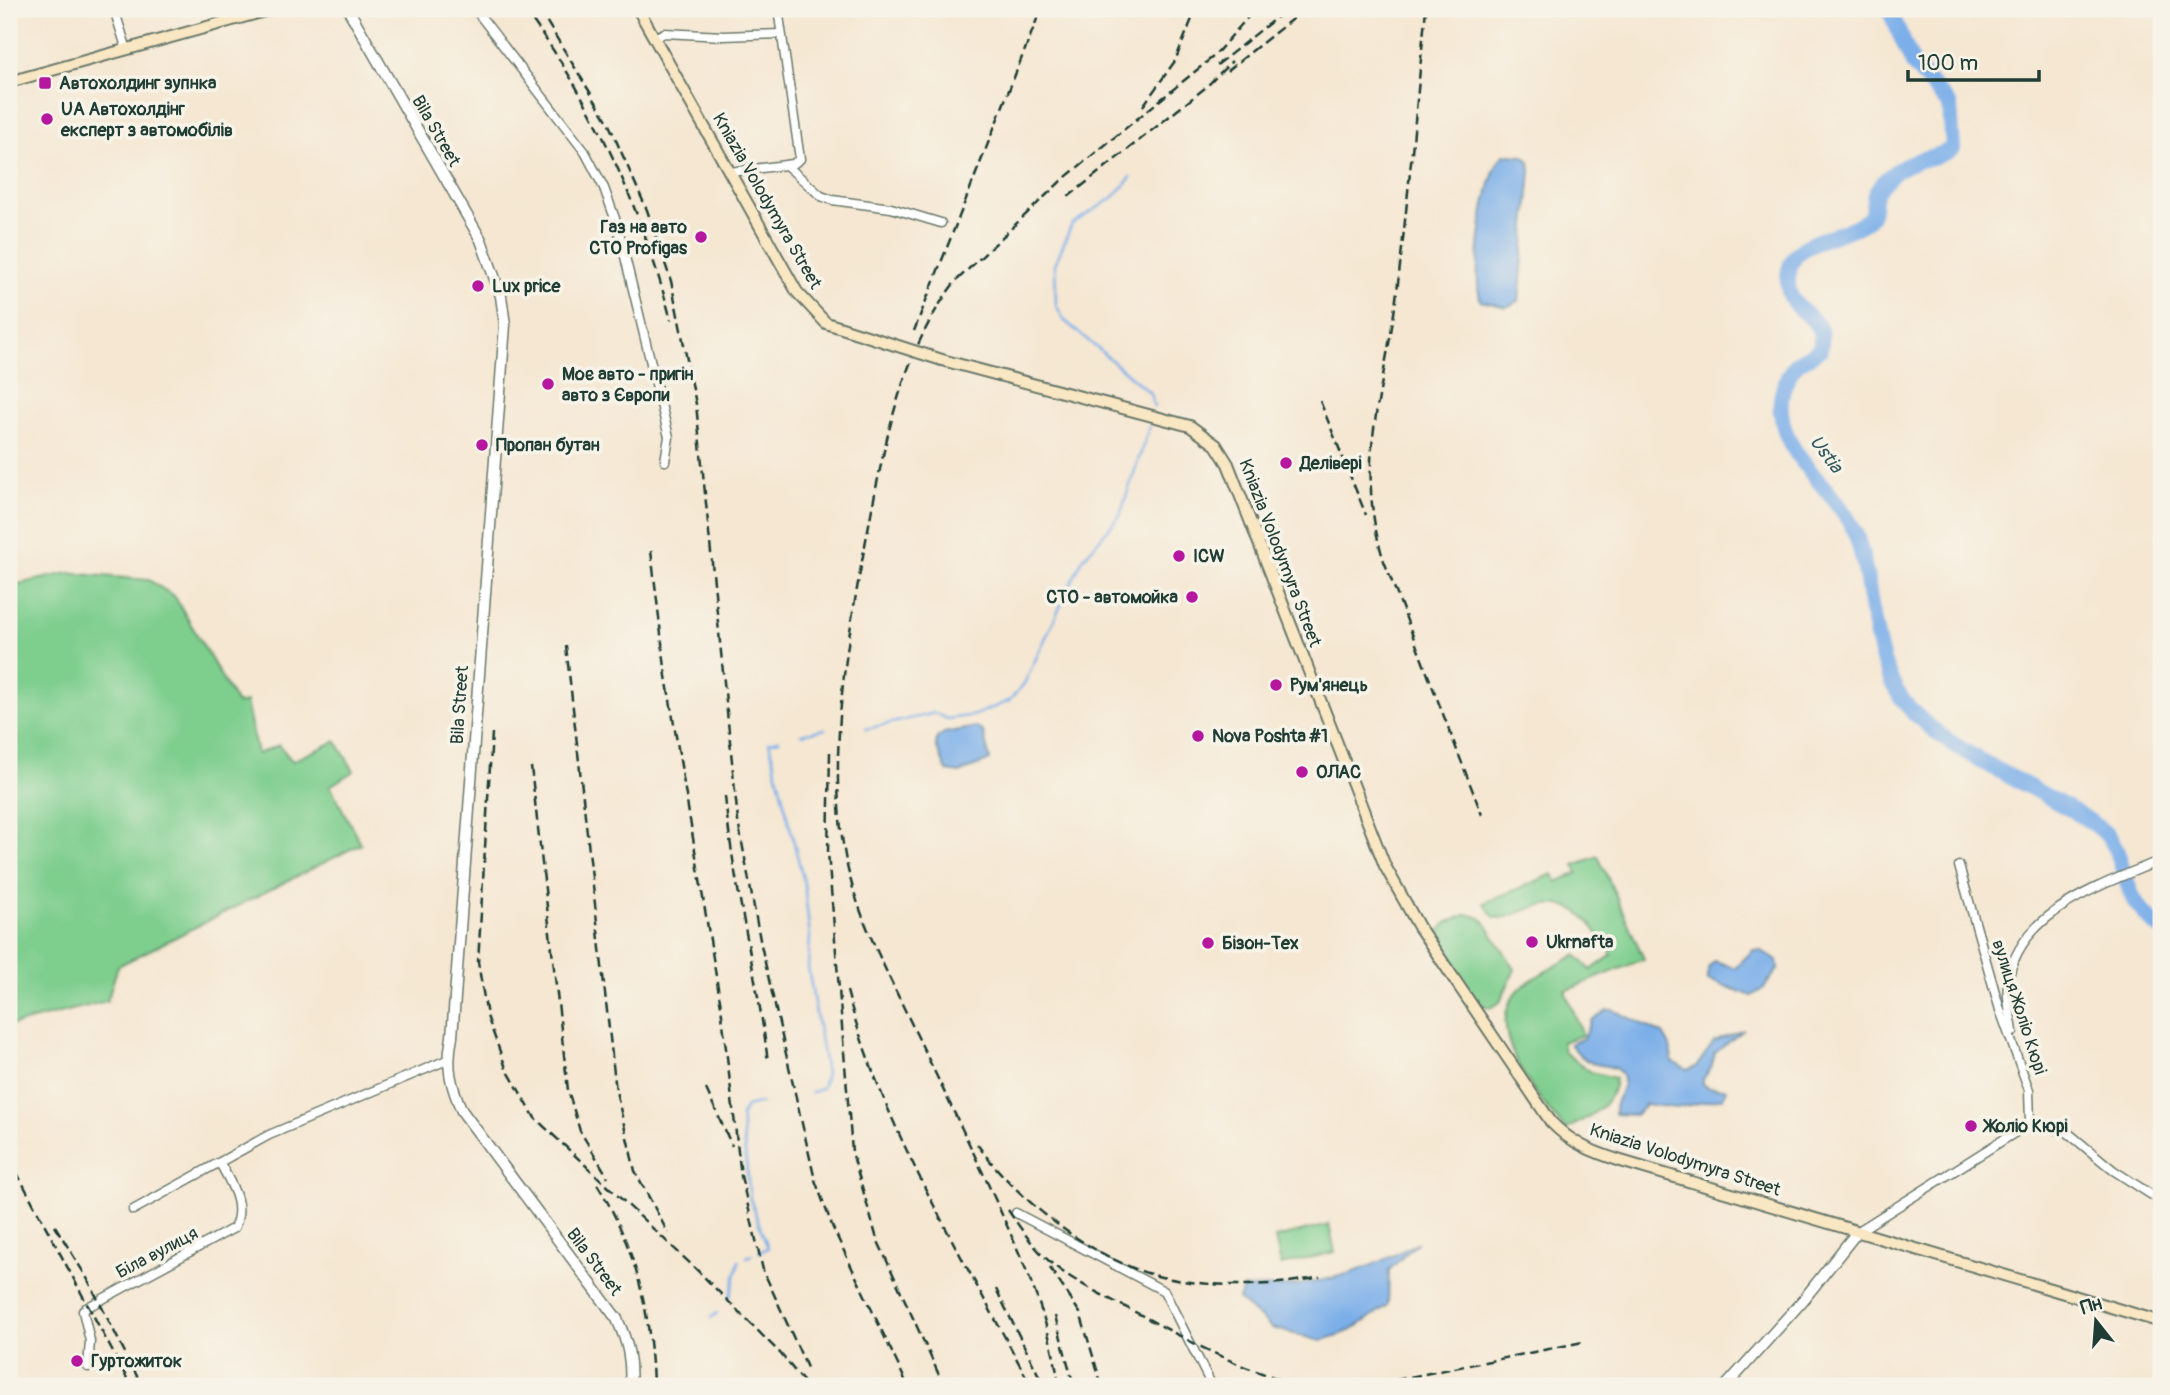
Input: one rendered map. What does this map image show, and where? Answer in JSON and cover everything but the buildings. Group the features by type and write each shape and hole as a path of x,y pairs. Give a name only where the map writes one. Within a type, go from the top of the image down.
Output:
{"main road":[{"path":"9,82 272,9"},
{"name":"Kniazia Volodymyra Street","path":"638,9 810,309 826,323 942,360 1190,426 1216,445 1228,464 1385,866 1419,928 1551,1122 1565,1137 1587,1150 1621,1161 2161,1322"}],"street":[{"path":"114,9 127,50"},
{"name":"Bila Street","path":"348,9 481,240 502,296 505,325 452,1037 447,1060 450,1085 462,1111 617,1319 628,1343 632,1363 630,1386"},
{"path":"475,9 585,152 604,188 617,224 669,437 665,461"},
{"path":"730,172 797,163 800,156 778,9"},
{"path":"655,38 664,33 682,32 723,36 780,33"},
{"path":"786,165 821,196 891,208 941,223"},
{"path":"2014,1042 2008,994 2011,970 2032,933 2053,913 2096,889 2159,861"},
{"name":"вулиця Жоліо Кюрі","path":"1959,866 2000,1010 2014,1042 2029,1090 2030,1123"},
{"path":"133,1210 270,1135 447,1060"},
{"path":"1726,1386 1804,1299 1857,1232 2030,1123 2067,1132 2113,1170 2161,1201"},
{"name":"Біла вулиця","path":"88,1367 90,1340 83,1311 86,1308 234,1228 240,1215 237,1199 220,1163"},
{"path":"1016,1213 1164,1291 1212,1386"}],"green space":[{"path":"68,573 149,580 175,597 237,704 246,702 257,754 279,745 292,761 336,741 354,771 330,786 361,844 118,966 107,1001 9,1026 9,586"},
{"path":"1598,856 1644,959 1565,991 1583,1035 1562,1042 1564,1052 1591,1072 1615,1078 1610,1097 1605,1104 1566,1130 1540,1099 1516,1060 1508,1039 1506,1019 1511,1001 1530,981 1576,955 1591,970 1612,955 1587,920 1568,907 1543,905 1498,918 1494,917 1484,903 1553,874 1557,882 1578,873 1574,865"},
{"path":"1467,914 1481,918 1515,969 1500,1002 1490,1008 1478,1004 1435,936 1446,923"},
{"path":"1329,1225 1335,1252 1281,1265 1275,1238"}],"water":[{"path":"1504,155 1524,156 1530,163 1531,171 1519,301 1506,307 1481,301 1478,289 1479,248 1486,201 1497,164"},
{"path":"977,727 983,732 990,760 960,773 947,771 936,746 937,738 944,733"},
{"path":"1753,950 1762,951 1777,961 1778,969 1764,988 1752,996 1708,980 1708,968 1715,961 1735,968"},
{"path":"1607,1010 1613,1010 1663,1034 1670,1046 1672,1061 1687,1070 1696,1067 1714,1042 1744,1030 1715,1053 1711,1068 1703,1079 1703,1084 1709,1088 1726,1089 1723,1098 1676,1108 1646,1104 1635,1115 1615,1114 1615,1105 1623,1085 1620,1072 1612,1067 1589,1062 1570,1044 1584,1038 1592,1020"},
{"path":"1418,1242 1389,1270 1388,1305 1352,1330 1321,1341 1272,1328 1239,1300 1243,1288 1289,1286 1334,1278 1377,1263"}],"waterway":[{"name":"Ustia","path":"1889,9 1913,64 1950,106 1953,148 1899,169 1878,189 1872,215 1866,221 1807,246 1791,264 1788,278 1793,302 1819,327 1821,336 1820,349 1798,363 1784,386 1781,412 1785,430 1792,446 1839,506 1857,538 1881,652 1898,694 1913,712 1945,739 2101,829 2115,848 2136,902 2161,929"},
{"path":"1131,177 1114,197 1072,224 1055,264 1056,305 1064,320 1150,393 1154,407"},
{"path":"866,729 935,713 947,719 975,715 1009,701 1024,684 1082,560 1120,515 1150,425"},
{"path":"802,734 825,729"},
{"path":"779,740 769,742 804,883 810,937 808,967 826,1073 822,1088 811,1093"},
{"path":"759,1252 768,1248 750,1199 741,1115 746,1107 761,1103"},
{"path":"747,1257 752,1255"},
{"path":"730,1297 739,1261"},
{"path":"711,1318 717,1313"}],"railway":[{"path":"524,9 572,81 612,157 645,237 671,320"},
{"path":"539,9 607,120 647,210 671,281 696,404 738,821 761,945 815,1180 833,1228 908,1386"},
{"path":"914,331 1041,9"},
{"path":"1143,106 1175,61 1196,9"},
{"path":"1059,1386 1049,1336 1025,1268 984,1175 878,954 851,880 840,823 838,783 841,700 846,659 887,439 907,373 936,310 955,282 1061,181 1214,56 1255,9"},
{"path":"1217,65 1287,9"},
{"path":"1426,9 1396,299 1374,430 1371,493 1375,526 1384,561 1482,815"},
{"path":"1227,71 1296,16"},
{"path":"1068,197 1205,88 1232,61"},
{"path":"1320,401 1366,515"},
{"path":"651,551 666,676 721,1006 741,1176 763,1270 809,1372"},
{"path":"566,646 616,1091 635,1171 668,1233"},
{"path":"492,733 478,962 487,1016 506,1068 535,1118 694,1267 780,1353 807,1386"},
{"path":"830,752 828,852 852,1152 877,1239 944,1386"},
{"path":"531,767 568,1090 580,1131 608,1177"},
{"path":"725,796 768,1062"},
{"path":"847,991 863,1043 904,1144 953,1242 1031,1386"},
{"path":"706,1089 732,1146"},
{"path":"977,1144 1014,1187 1061,1227 1086,1244 1140,1271 1166,1278 1224,1285 1282,1283 1320,1277"},
{"path":"9,1158 131,1386"},
{"path":"597,1184 622,1232 639,1281 649,1332 653,1386"},
{"path":"1008,1210 1045,1257 1079,1282 1222,1357 1265,1374 1310,1386"},
{"path":"55,1226 87,1278 142,1386"},
{"path":"1050,1268 1080,1313 1102,1386"},
{"path":"996,1289 1044,1386"},
{"path":"1055,1316 1074,1386"},
{"path":"1366,1386 1583,1342"}],"place":[{"name":"Автохолдинг зупнка","path":"45,83"},
{"name":"UA Автохолдінг експерт з автомобілів","path":"47,119"},
{"name":"Газ на авто СТО Profigas","path":"701,237"},
{"name":"Lux price","path":"478,286"},
{"name":"Моє авто - пригін авто з Європи","path":"548,384"},
{"name":"Пропан бутан","path":"482,445"},
{"name":"Делівері","path":"1286,463"},
{"name":"ICW","path":"1179,556"},
{"name":"СТО - автомойка","path":"1192,597"},
{"name":"Рум'янець","path":"1276,685"},
{"name":"Nova Poshta #1","path":"1198,736"},
{"name":"ОЛАС","path":"1302,772"},
{"name":"Ukrnafta","path":"1532,942"},
{"name":"Бізон-Тех","path":"1208,943"},
{"name":"Жоліо Кюрі","path":"1971,1126"},
{"name":"Гуртожиток","path":"77,1361"}]}
